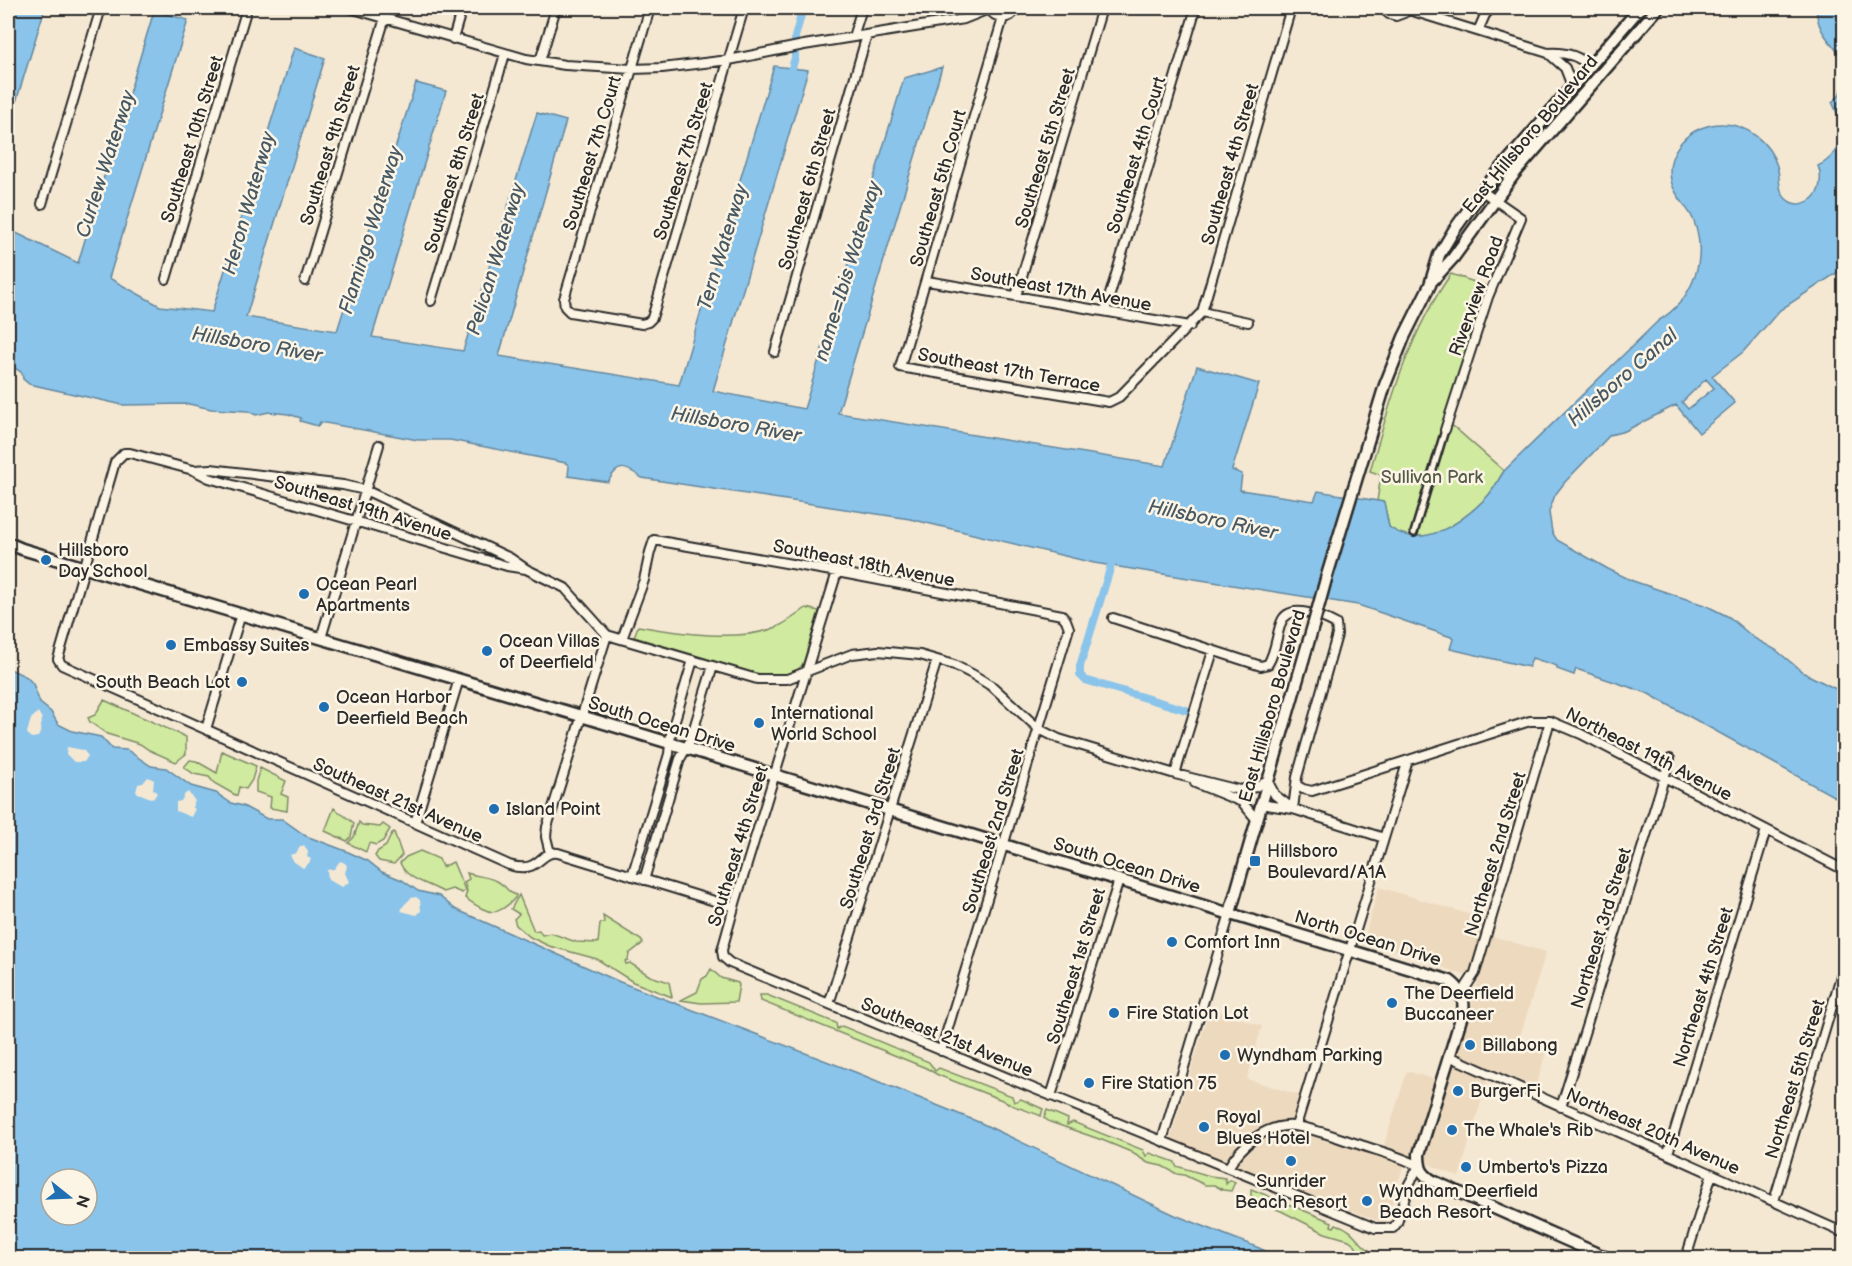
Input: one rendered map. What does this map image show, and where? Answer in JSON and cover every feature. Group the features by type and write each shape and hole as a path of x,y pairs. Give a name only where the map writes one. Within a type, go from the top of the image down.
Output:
{"main road":[{"name":"East Hillsboro Boulevard","path":"1230,913 1359,468 1393,364 1430,285 1440,255 1454,230 1482,191 1640,8"},
{"name":"East Hillsboro Boulevard","path":"1430,285 1453,258 1494,200 1658,8"},
{"path":"1606,67 1603,61 1622,37 1622,29"},
{"path":"1558,123 1587,83 1589,66"},
{"name":"South Ocean Drive","path":"8,543 27,551 1230,913"},
{"name":"North Ocean Drive","path":"1230,913 1450,981 1462,993"},
{"path":"1462,993 1463,1012 1419,1154 1419,1166 1422,1173 1433,1181 1607,1258"}],"street":[{"path":"42,204 100,8"},
{"name":"Southeast 10th Street","path":"166,279 247,8"},
{"path":"350,8 505,54 565,65 632,69 729,60 804,45 964,19 989,8 994,15 1003,18 1013,14 1017,8"},
{"path":"453,39 462,8"},
{"path":"540,61 556,8"},
{"name":"Southeast 7th Court","path":"565,307 564,299 651,8"},
{"name":"Southeast 7th Street","path":"565,307 570,312 580,315 642,324 652,318 744,8"},
{"path":"853,37 862,8"},
{"name":"Southeast 5th Street","path":"1016,296 1102,8"},
{"name":"Southeast 4th Court","path":"1105,311 1196,8"},
{"name":"Southeast 4th Street","path":"1190,326 1202,312 1292,8"},
{"path":"1382,8 1396,16 1404,13 1406,8 1548,52 1581,58 1589,66"},
{"path":"1478,31 1491,8"},
{"name":"Southeast 9th Street","path":"305,281 384,18"},
{"name":"Southeast 5th Court","path":"900,367 1003,18"},
{"name":"Southeast 6th Street","path":"775,352 867,35"},
{"path":"1548,52 1565,68 1572,86"},
{"name":"Southeast 8th Street","path":"431,301 505,54"},
{"name":"Riverview Road","path":"1445,430 1488,297 1521,218 1482,191"},
{"name":"Southeast 17th Avenue","path":"927,281 1190,326"},
{"path":"1202,312 1248,322"},
{"name":"Southeast 17th Terrace","path":"900,367 1109,402 1119,397 1190,326"},
{"path":"1414,533 1445,430"},
{"path":"321,638 379,445"},
{"name":"Southeast 19th Avenue","path":"84,567 115,462 124,453 130,453 193,470 209,478 507,567 526,569"},
{"name":"Southeast 19th Avenue","path":"193,470 212,469 344,485 365,490 510,558 526,569 564,588 607,634 757,679 787,679 852,654 878,651 920,654 972,674 993,687 1040,729 1059,739 1174,774 1239,790 1256,787 1267,780"},
{"name":"Southeast 18th Avenue","path":"622,639 644,580 654,540 1062,615 1066,620"},
{"name":"Southeast 21st Avenue","path":"84,567 58,657 58,662 62,665 522,869 535,865 550,853"},
{"name":"Southeast 4th Street","path":"723,957 722,950 734,908 837,572"},
{"path":"1113,618 1261,666 1268,664 1273,656 1281,622 1284,616 1291,612 1300,611 1336,624 1337,635 1296,785 1293,809"},
{"path":"206,729 241,614"},
{"name":"Southeast 2nd Street","path":"941,1051 1040,729 1069,628 1066,620"},
{"path":"607,634 547,827 546,837 550,853 558,853 734,908"},
{"path":"1174,774 1213,651"},
{"path":"632,876 669,754 670,733 693,660"},
{"name":"Southeast 3rd Street","path":"829,1004 937,660"},
{"path":"644,880 680,759 686,748 713,666"},
{"path":"415,823 459,680"},
{"name":"Northeast 19th Avenue","path":"1296,785 1312,791 1530,721 1550,721 1581,734 1845,870"},
{"name":"Northeast 2nd Street","path":"1462,993 1475,973 1550,721"},
{"name":"Northeast 3rd Street","path":"1561,1107 1670,759"},
{"path":"1296,1126 1408,760"},
{"name":"Southeast 19th Avenue","path":"1174,774 1242,801 1257,819"},
{"path":"1267,780 1275,795 1293,809"},
{"path":"1260,804 1293,809 1384,838"},
{"name":"Northeast 4th Street","path":"1668,1153 1766,830"},
{"name":"Southeast 1st Street","path":"1051,1096 1119,880"},
{"name":"East Hillsboro Boulevard","path":"1162,1141 1230,913"},
{"name":"Southeast 21st Avenue","path":"723,957 730,963 941,1051 1375,1228 1393,1228 1397,1223 1409,1184 1419,1166"},
{"name":"Northeast 5th Street","path":"1774,1201 1845,966"},
{"name":"Northeast 20th Avenue","path":"1449,1056 1845,1233"},
{"path":"1228,1168 1242,1149 1256,1137 1275,1128 1296,1126 1407,1160 1419,1166"},
{"path":"1686,1258 1712,1174"}],"shaded area":[{"path":"1379,887 1485,919 1482,933 1546,952 1518,1043 1546,1053 1536,1087 1491,1068 1459,1177 1384,1145 1407,1071 1448,1083 1478,980 1364,939"},
{"path":"1210,1008 1262,1026 1247,1079 1302,1096 1293,1131 1404,1163 1386,1224 1170,1140"}],"green space":[{"name":"Sullivan Park","path":"1451,274 1486,286 1443,423 1454,427 1504,471 1488,496 1464,517 1440,531 1414,536 1402,534 1389,527 1384,503 1377,501 1381,475 1370,471 1393,394 1412,344 1423,320"},
{"path":"806,608 819,611 803,664 799,669 787,674 754,673 634,637 638,626 710,635 747,634 779,626"},
{"path":"104,700 186,737 186,754 176,762 140,744 107,734 88,718 95,715"},
{"path":"222,751 256,766 252,780 246,789 239,787 237,796 214,783 209,777 194,774 184,767 190,760 196,761 217,773"},
{"path":"260,768 286,781 281,794 288,797 287,811 270,808 271,797 256,792 256,781"},
{"path":"334,808 354,823 351,837 347,841 325,831"},
{"path":"359,822 362,825 380,827 383,824 390,829 383,841 376,845 369,843 366,852 348,843 354,837"},
{"path":"394,832 402,855 394,864 379,861 375,856 386,846"},
{"path":"420,851 439,859 442,867 453,862 465,890 462,893 452,889 443,892 418,880 403,869 400,863 406,857"},
{"path":"467,873 496,881 516,895 515,898 508,905 496,911 491,912 479,907 465,898 467,891 464,882 469,879"},
{"path":"519,895 534,931 539,930 542,935 551,933 576,942 598,943 600,924 604,922 603,916 641,940 643,943 629,954 628,960 625,961 626,964 630,963 650,976 669,982 672,997 633,982 597,959 549,946 530,937 516,925 514,919 519,914 511,909"},
{"path":"711,969 721,978 738,983 736,1002 701,1003 681,1000 697,992 702,979"},
{"path":"760,995 767,995 836,1023 837,1029 842,1026 929,1062 935,1071 939,1068 1012,1096 1014,1102 1021,1099 1043,1109 1041,1116 761,1001"},
{"path":"1047,1110 1068,1119 1067,1125 1073,1122 1143,1150 1146,1156 1150,1153 1175,1162 1176,1166 1225,1178 1226,1184 1230,1180 1235,1182 1231,1191 1214,1185 1205,1185 1162,1166 1148,1163 1131,1152 1102,1140 1050,1122 1044,1118"},
{"path":"1251,1189 1332,1222 1331,1226 1334,1227 1336,1224 1343,1227 1372,1252 1371,1255 1360,1254 1349,1240 1325,1233 1256,1201 1251,1195"}],"water":[{"path":"8,8 45,8 8,128"},
{"path":"1816,8 1844,8 1844,65 1837,50 1820,27"},
{"path":"154,11 188,20 109,278 160,306 212,312 294,48 325,58 246,317 337,331 416,83 446,91 372,337 463,351 537,113 566,121 499,356 679,385 774,66 808,70 713,391 804,409 904,78 942,67 838,413 1165,466 1197,366 1259,384 1232,470 1242,474 1240,490 1314,501 1318,491 1384,502 1389,527 1402,534 1427,535 1452,525 1475,508 1490,493 1504,471 1658,321 1670,312 1689,290 1698,263 1698,234 1691,214 1674,189 1670,172 1671,161 1682,141 1701,128 1711,125 1732,125 1749,131 1763,143 1774,158 1781,190 1786,199 1802,204 1816,194 1820,177 1818,166 1833,154 1840,138 1839,120 1832,102 1838,97 1844,85 1844,268 1780,310 1743,352 1712,376 1735,403 1699,433 1676,405 1625,431 1610,435 1565,482 1555,495 1549,512 1552,532 1557,540 1633,581 1707,606 1729,617 1754,638 1776,650 1804,673 1844,693 1844,802 1647,693 1576,669 1574,675 1557,669 1557,666 1532,658 1529,667 1450,649 1453,639 1451,637 1358,605 1094,563 910,519 642,478 623,468 615,471 608,482 568,476 569,466 566,463 450,440 418,440 320,422 318,426 300,421 301,418 288,414 269,412 256,415 248,411 211,409 189,404 123,405 29,384 23,379 22,373 8,363 8,229 78,263","holes":["1706,379 1714,388 1688,409 1682,402"]},
{"path":"8,668 27,677 33,684 40,703 51,712 58,724 72,731 101,737 112,749 127,750 151,766 166,768 191,786 216,793 231,803 243,806 267,819 282,819 306,836 368,861 382,872 402,880 418,891 439,896 455,909 620,982 981,1123 1175,1215 1280,1258 8,1258"}],"pier":[{"path":"38,712 42,719 40,733 38,737 31,738 27,733 31,719"},
{"path":"67,747 83,750 88,756 84,762 74,762 66,754"},
{"path":"148,777 154,780 153,789 157,793 153,799 136,792 138,784 143,783"},
{"path":"188,792 195,801 192,807 195,809 191,817 176,811 176,802 181,801"},
{"path":"304,845 308,852 307,857 311,859 303,868 293,861 290,855 296,853"},
{"path":"340,861 347,866 345,873 349,882 342,887 328,880 327,870 334,869"},
{"path":"416,897 420,900 421,911 417,915 401,911 411,898"}],"waterway":[{"path":"789,77 795,58 795,37 803,8"},
{"path":"1114,556 1080,666 1080,675 1085,680 1186,710"}],"place":[{"name":"Hillsboro Day School","path":"46,560"},
{"name":"Ocean Pearl Apartments","path":"304,594"},
{"name":"Embassy Suites","path":"171,645"},
{"name":"Ocean Villas of Deerfield","path":"487,651"},
{"name":"South Beach Lot","path":"242,682"},
{"name":"Ocean Harbor Deerfield Beach","path":"324,707"},
{"name":"International World School","path":"759,723"},
{"name":"Island Point","path":"494,809"},
{"name":"Hillsboro Boulevard/A1A","path":"1255,861"},
{"name":"Comfort Inn","path":"1172,942"},
{"name":"The Deerfield Buccaneer","path":"1392,1003"},
{"name":"Fire Station Lot","path":"1114,1013"},
{"name":"Billabong","path":"1470,1045"},
{"name":"Wyndham Parking","path":"1225,1055"},
{"name":"Fire Station 75","path":"1089,1083"},
{"name":"BurgerFi","path":"1458,1091"},
{"name":"Royal Blues Hotel","path":"1204,1127"},
{"name":"The Whale's Rib","path":"1452,1130"},
{"name":"Sunrider Beach Resort","path":"1291,1161"},
{"name":"Umberto's Pizza","path":"1466,1167"},
{"name":"Wyndham Deerfield Beach Resort","path":"1367,1201"}],"water label":[{"name":"Curlew Waterway","path":"105,164"},
{"name":"Heron Waterway","path":"248,203"},
{"name":"Flamingo Waterway","path":"370,230"},
{"name":"Tern Waterway","path":"722,247"},
{"name":"Pelican Waterway","path":"495,259"},
{"name":"name=Ibis Waterway","path":"847,271"},
{"name":"Hillsboro River","path":"257,344"},
{"name":"Hillsboro Canal","path":"1622,377"},
{"name":"Hillsboro River","path":"736,424"},
{"name":"Hillsboro River","path":"1213,519"}]}
